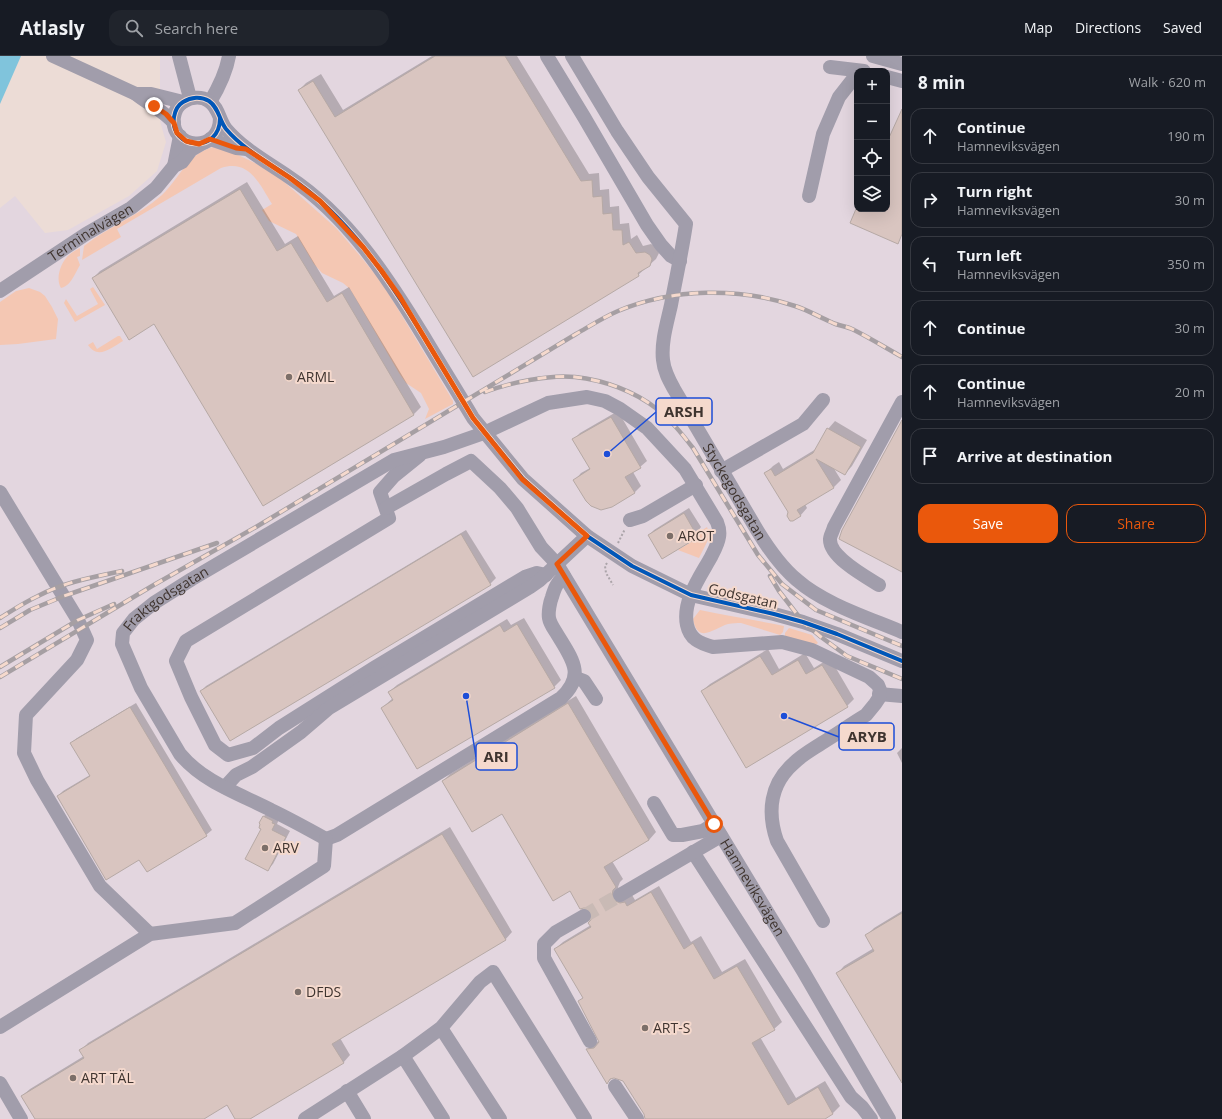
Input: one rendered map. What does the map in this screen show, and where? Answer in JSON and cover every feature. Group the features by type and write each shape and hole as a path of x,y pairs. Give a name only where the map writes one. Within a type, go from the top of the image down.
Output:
{"street":[{"path":"53,56 136,94 166,114 174,123"},
{"path":"179,56 187,100"},
{"path":"210,102 219,88 224,76 229,56"},
{"path":"546,56 584,117 647,225 671,256 680,261"},
{"name":"Styckegodsgatan","path":"572,56 616,131 648,177 686,224 680,261 665,331 663,351 663,361 666,375 674,389 770,552 797,581 830,601 902,632"},
{"path":"873,56 902,64"},
{"path":"830,67 854,70"},
{"path":"809,196 823,134 839,97 854,78"},
{"path":"890,78 902,81"},
{"path":"0,1027 150,934 235,923 324,866 326,839 338,835 561,698 570,690 576,678 573,661 552,626 549,618 551,599 561,570 587,536 522,479 484,433 473,418 400,297 363,247 342,224 307,190 246,149 226,128 216,107 210,102 202,98 187,100 151,94 136,94"},
{"path":"187,100 176,111 174,123 180,136 190,143 207,141 246,149"},
{"path":"207,141 218,130 220,118"},
{"name":"Terminalvägen","path":"174,166 180,136"},
{"name":"Terminalvägen","path":"0,291 86,234 131,208 156,188 174,166 182,162 192,150 207,141"},
{"name":"Fraktgodsgatan","path":"326,839 225,787 194,769 180,754 141,688 122,644 123,633 134,619 154,603 394,460 444,447 484,433 548,403 587,397 605,401 620,409 647,428 685,470 696,485 717,522 719,538 686,607 686,620 689,632 694,640 712,647 782,642 812,650 869,677 878,685 880,690 879,694"},
{"path":"721,471 803,424 823,400"},
{"path":"879,585 856,572 838,555 831,546 830,539 834,528 902,402"},
{"path":"423,452 394,476 380,492 389,518 186,641 176,661 191,697 215,745 228,755 253,748 280,728 374,668 525,577 537,572 546,575"},
{"name":"Hamneviksvägen","path":"386,508 471,461 504,493 517,508 541,547 561,570 803,972 889,1119"},
{"path":"630,520 643,516 696,485"},
{"path":"0,492 78,620 87,640 77,660 26,715 24,753 37,780 100,886 150,934"},
{"name":"Godsgatan","path":"587,536 613,554 655,578 691,595 803,622 837,634 902,661"},
{"path":"225,787 236,775 252,767 301,732 329,708 546,575 561,570"},
{"path":"576,678 584,681 596,699"},
{"path":"823,921 777,841 773,828 771,812 775,790 783,775 795,762 866,715 875,704 879,694 902,696"},
{"path":"654,803 672,835 717,830"},
{"path":"620,895 693,852 717,830"},
{"path":"693,852 851,1097 862,1107 871,1119"},
{"path":"584,916 556,932 544,944 544,958 590,1041"},
{"path":"310,1118 347,1091 403,1056 441,1028 480,982 493,972 585,1119"},
{"path":"441,1028 500,1119"},
{"path":"403,1056 443,1119"},
{"path":"0,1083 21,1119"},
{"path":"615,1086 637,1119"},
{"path":"347,1091 364,1119"}],"path":[{"path":"613,585 606,572 605,566 613,554 630,520"}],"shaded area":[{"path":"160,56 902,56 902,1119 0,1119 0,208 15,196 45,233 68,230 129,196 157,171 166,142 160,121"},
{"path":"213,147 236,154 259,165 282,180 336,228 383,284 453,401 453,404 425,419 429,409 421,393 406,383 399,373 350,289 343,283 322,273 314,264 296,234 269,221 262,210 272,204 258,181 246,170 239,167 231,166 221,168 117,229 121,237 82,260 84,246 152,203 162,195 190,161 204,150"},
{"path":"80,248 80,256 77,257 80,265 70,282 61,288 59,284 59,275 61,266 69,255"},
{"path":"93,287 105,305 75,322 64,303 66,299 77,316 98,304 90,289"},
{"path":"29,288 40,292 45,296 52,307 58,319 56,339 0,345 0,302 16,291"},
{"path":"120,336 123,341 105,351 96,352 88,345 93,342 97,349"},
{"path":"707,527 710,536 699,558 678,550 693,541 693,538 697,536 698,533"},
{"path":"700,610 784,626 783,632 780,635 738,623 728,624 707,633 703,633 695,627 693,619"},
{"path":"789,628 812,635 818,643 815,645 785,636 785,633"}],"water":[{"path":"0,56 21,56 0,104"}],"building":[{"path":"435,56 505,56 581,181 592,180 593,197 602,196 603,214 612,213 613,230 622,230 623,245 629,242 636,253 645,252 650,255 652,259 650,266 638,273 639,276 473,377 298,90 313,81 335,117"},
{"path":"902,109 902,234 898,244 850,223 855,212 890,212 890,135"},
{"name":"ARML","path":"240,189 277,251 291,243 327,302 342,293 414,415 263,506 154,324 129,340 92,278"},
{"path":"611,417 641,468 625,477 635,493 612,507 601,510 591,506 586,501 573,480 590,469 572,439"},
{"path":"902,420 902,572 839,539 842,530"},
{"path":"827,428 861,447 845,475 816,459 834,488 797,510 801,516 793,521 790,521 787,516 788,512 764,473 771,469 775,476 813,453"},
{"name":"AROT","path":"684,513 696,534 690,537 692,541 662,559 648,535"},
{"path":"461,534 491,585 230,741 200,691"},
{"path":"517,624 555,688 417,769 381,708 393,700 388,692 500,625 504,632"},
{"path":"760,656 772,675 798,660 806,674 822,665 848,707 746,768 701,691"},
{"path":"568,703 649,840 604,867 616,887 613,890 613,900 620,903 625,902 627,906 651,892 684,949 693,943 714,979 737,966 775,1030 752,1043 788,1105 818,1087 833,1114 825,1119 645,1119 644,1114 623,1081 614,1078 610,1079 607,1084 586,1049 594,1048 599,1042 578,1001 583,998 554,949 591,927 588,923 591,920 592,912 584,908 580,909 570,891 553,901 502,814 472,832 442,781"},
{"path":"130,707 207,836 147,872 139,860 106,880 57,796 90,776 70,743"},
{"name":"ARV","path":"263,816 273,821 272,823 275,824 272,830 286,837 268,871 245,859 261,829 259,828 259,823"},
{"name":"DFDS","path":"442,834 506,940 332,1044 344,1063 250,1119 235,1119 227,1105 204,1119 35,1119 21,1096 84,1058 79,1050"},
{"path":"902,913 902,1083 836,973 874,951 865,935"}],"tunnel":[{"path":"584,916 620,895"}],"railway":[{"path":"0,677 152,586 256,527 592,325 618,311 639,303 683,294 706,293 729,293 774,300 800,308 851,329 902,357"},
{"path":"485,392 506,385 530,380 565,376 586,378 608,384 639,397 667,418 693,448 758,555 782,584 816,610 902,646"},
{"path":"0,628 30,610 64,596 217,543"},
{"path":"0,618 28,601 58,587 79,580 122,571"},
{"path":"770,576 779,591 803,622 821,637 847,656 902,679"},
{"path":"0,667 78,620 114,604"}],"cycle path":[{"path":"220,118 218,130 212,138 204,142 195,143 186,141 179,136 175,128 174,115 181,103 186,100 196,98 203,98 209,101 215,107 226,129 240,143 289,177 330,210 348,229 381,271 410,315 473,418 523,479 587,536 632,566 691,595 803,622 837,634 902,661"}],"place":[{"name":"ARML","path":"289,377"},
{"name":"ARSH","path":"607,454"},
{"name":"AROT","path":"670,536"},
{"name":"ARI","path":"466,696"},
{"name":"ARYB","path":"784,716"},
{"name":"ARV","path":"265,848"},
{"name":"DFDS","path":"298,992"},
{"name":"ART-S","path":"645,1028"},
{"name":"ART TÄL","path":"73,1078"}],"route":[{"path":"154,106 166,114 174,123 177,133 186,141 199,144 207,142 210,139 236,148 246,149 307,190 342,224 381,270 400,297 473,418 484,433 522,479 587,536 557,564 714,824"}]}
